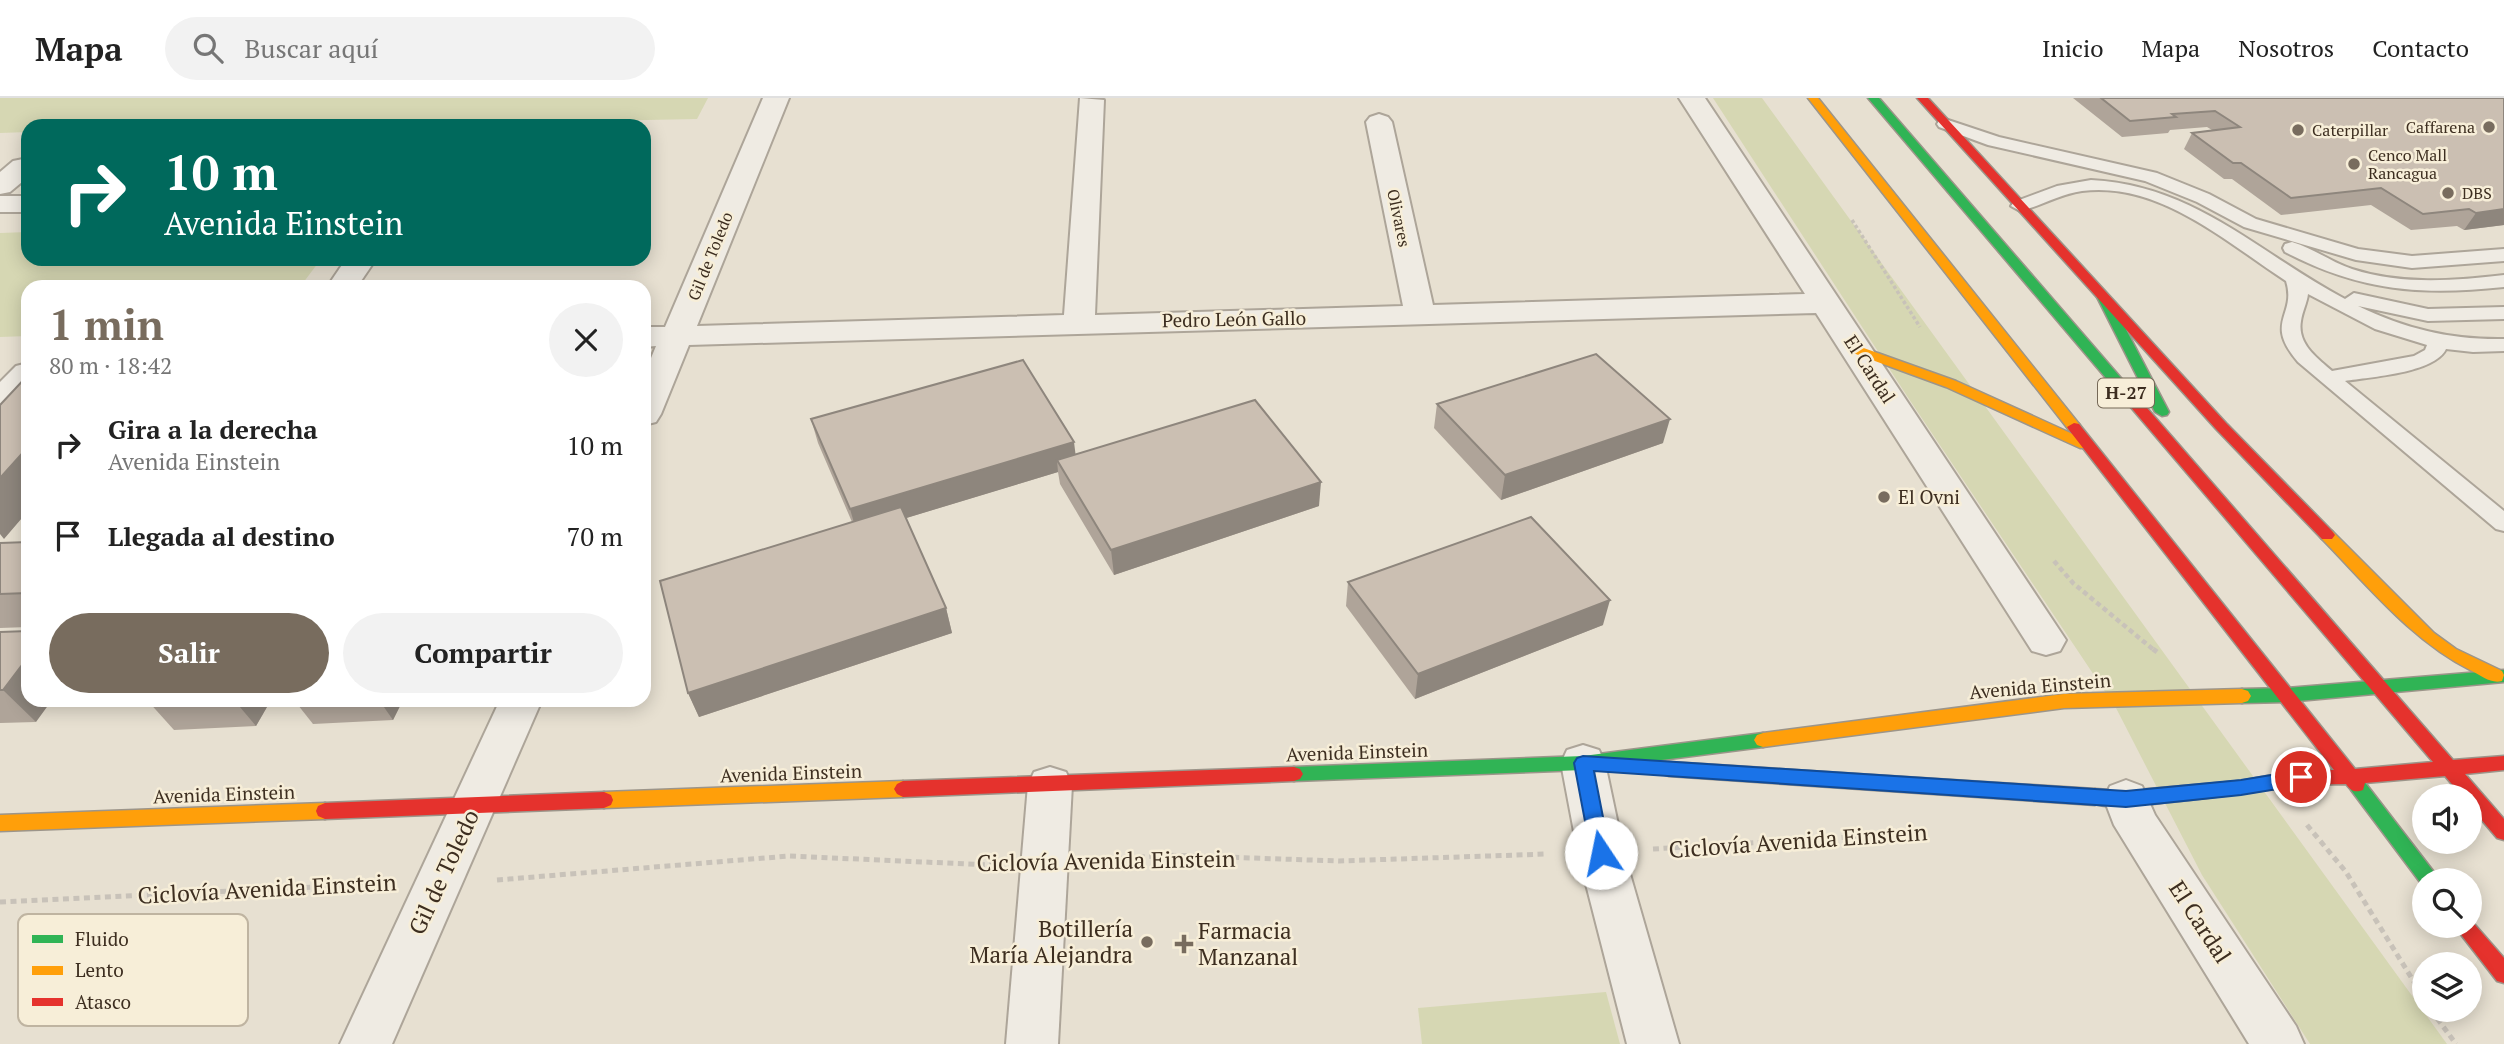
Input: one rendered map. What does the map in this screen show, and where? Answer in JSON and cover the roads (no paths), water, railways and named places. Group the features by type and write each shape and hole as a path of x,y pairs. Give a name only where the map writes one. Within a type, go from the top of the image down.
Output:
{"main road":[{"path":"1813,98 2287,695 2421,868"},
{"name":"H-27","path":"1873,98 2504,832"},
{"path":"1922,98 2221,426 2377,587 2428,637 2450,653 2500,676"},
{"path":"2103,298 2192,470"},
{"path":"1858,350 1951,384 2091,448"},
{"name":"Avenida Einstein","path":"0,823 1583,763 2064,701 2287,695 2500,676"},
{"name":"Avenida Einstein","path":"1583,763 2126,799 2241,788 2301,777 2350,777 2504,763"},
{"path":"2476,938 2504,974"}],"street":[{"name":"Gil de Toledo","path":"651,397 776,98"},
{"name":"El Cardal","path":"1692,98 2046,640"},
{"path":"1079,323 1091,100"},
{"name":"Olivares","path":"1378,122 1420,315"},
{"path":"0,186 21,169"},
{"path":"0,204 21,204"},
{"name":"Pedro León Gallo","path":"651,337 1825,303"},
{"path":"0,362 21,361"},
{"path":"0,401 21,380"},
{"name":"Gil de Toledo","path":"366,1044 438,881 476,806 518,707"},
{"path":"1583,763 1601,853 1653,1044"},
{"path":"1032,1044 1050,785"},
{"name":"El Cardal","path":"2126,799 2137,825 2278,1044"}],"lane":[{"path":"1945,124 1994,141 2151,177 2203,198 2317,262 2355,278 2423,288 2504,281"},
{"path":"2020,206 2052,193 2080,186 2142,193 2207,220 2294,276 2381,324 2438,343 2464,347 2504,345"},
{"path":"2250,223 2329,248 2382,259 2436,262 2504,255"},
{"path":"2294,276 2343,296 2408,311 2457,316 2504,313"},
{"path":"2294,276 2300,298 2292,316 2292,340 2296,349 2504,523"},
{"path":"2328,378 2414,364 2434,353 2438,343"}],"place":[{"name":"Caffarena","path":"2489,127"},
{"name":"Caterpillar","path":"2298,130"},
{"name":"Cenco Mall Rancagua","path":"2354,164"},
{"name":"DBS","path":"2448,193"},
{"name":"El Ovni","path":"1884,497"},
{"name":"Botillería María Alejandra","path":"1147,942"},
{"name":"Farmacia Manzanal","path":"1184,944"}]}
